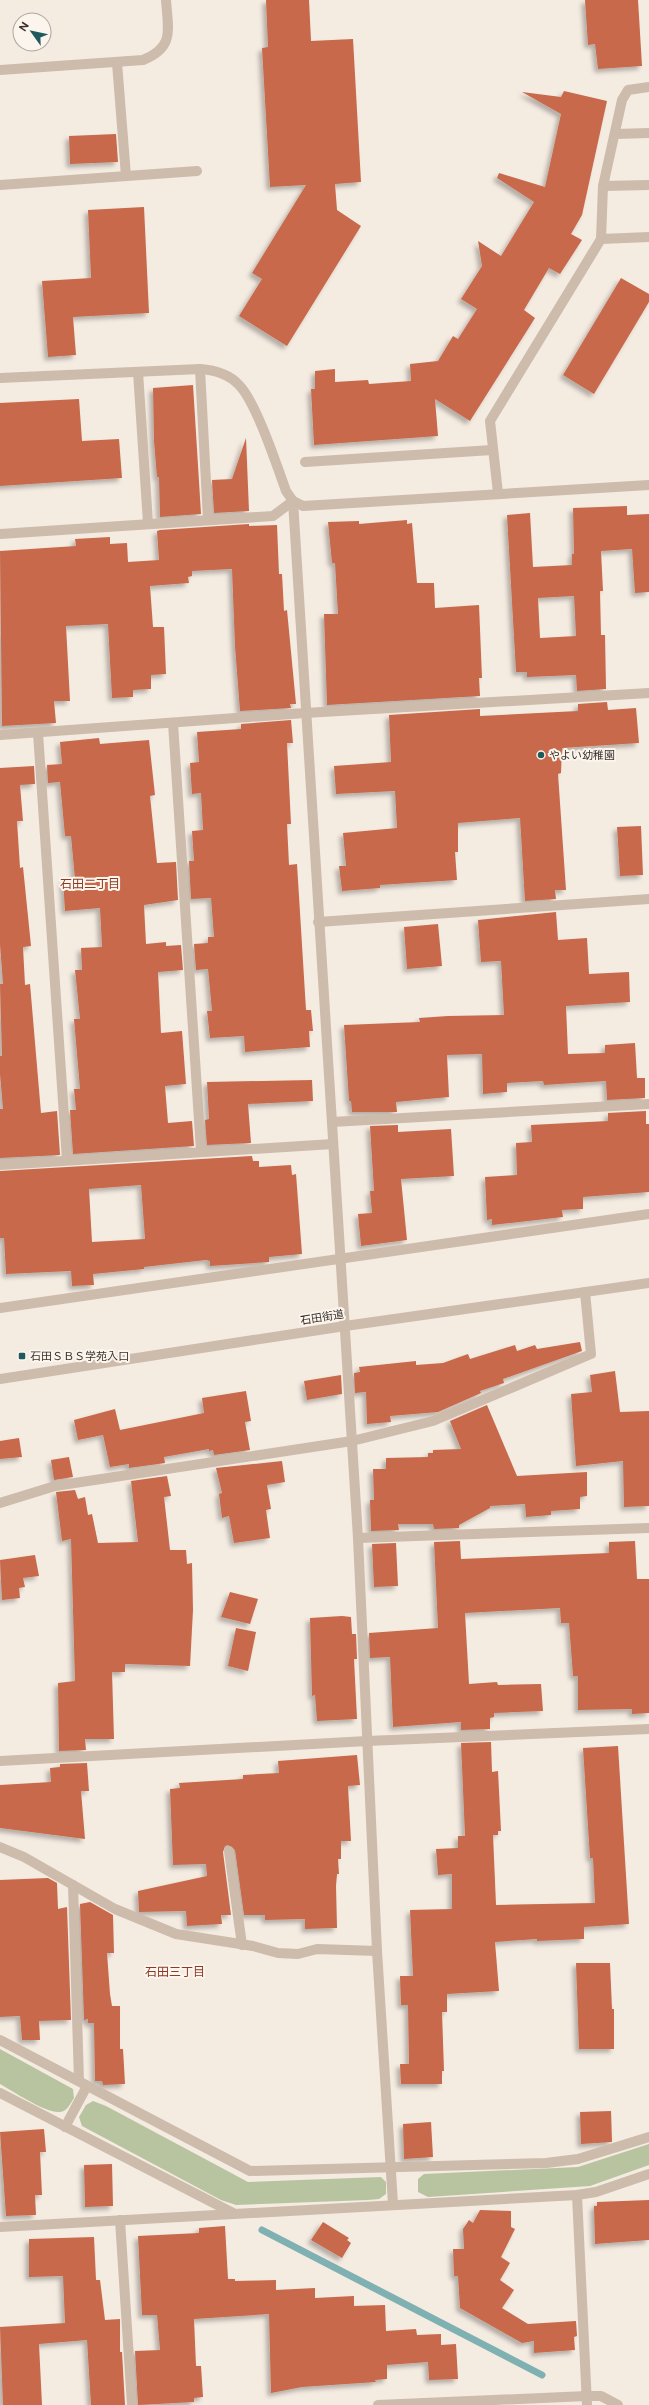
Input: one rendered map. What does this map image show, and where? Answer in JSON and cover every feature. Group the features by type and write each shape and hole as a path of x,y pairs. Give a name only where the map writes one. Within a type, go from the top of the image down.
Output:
{"street":[{"path":"0,70 117,63 143,60 158,54 166,46 168,30 166,0"},
{"path":"117,63 126,176"},
{"path":"498,493 492,450 490,420 601,239 602,186 622,100 628,90 649,87"},
{"path":"615,134 649,133"},
{"path":"0,185 197,171"},
{"path":"602,186 649,185"},
{"path":"601,239 649,237"},
{"path":"200,368 208,520"},
{"path":"0,378 200,368 213,370 230,378 240,385 250,401 286,491 293,501 303,506 649,485"},
{"path":"138,372 148,523"},
{"path":"305,462 492,450"},
{"path":"0,534 148,523 273,516 293,501"},
{"path":"293,501 318,922 358,1538 377,1951 393,2204"},
{"path":"0,735 305,713 649,693"},
{"path":"173,723 201,1151"},
{"path":"38,733 67,1160"},
{"path":"318,922 649,899"},
{"path":"332,1122 649,1104"},
{"path":"0,1165 201,1151 333,1144"},
{"path":"0,1308 649,1214"},
{"name":"石田街道","path":"0,1380 345,1326 649,1282"},
{"path":"0,1503 55,1486 352,1441 433,1421 590,1354 585,1292"},
{"path":"358,1538 649,1528"},
{"path":"0,1761 367,1741 649,1729"},
{"path":"0,1847 24,1857 115,1909 176,1934 242,1945 278,1953 298,1954 317,1949 377,1951"},
{"path":"229,1851 242,1945"},
{"path":"65,2127 83,2084 73,1885"},
{"path":"0,2040 250,2171 546,2163 578,2159 649,2137"},
{"path":"0,2093 234,2213"},
{"path":"0,2227 393,2204 577,2195 596,2192 649,2174"},
{"path":"577,2195 587,2400"},
{"path":"120,2220 132,2405"},
{"path":"378,2405 587,2400 601,2396 618,2405"}],"green space":[{"path":"0,2049 73,2089 74,2098 68,2107 62,2112 46,2109 0,2084"},
{"path":"93,2101 106,2106 248,2182 381,2177 386,2182 386,2194 379,2199 368,2200 236,2205 221,2200 82,2126 79,2117 86,2105"},
{"path":"649,2144 649,2165 590,2186 428,2197 418,2192 418,2179 424,2174 578,2167"}],"building":[{"path":"266,0 309,0 311,41 353,39 361,182 335,184 337,210 361,226 287,346 239,316 262,279 252,273 306,185 270,187 262,48 268,47"},
{"path":"585,0 638,0 642,66 598,69 595,44 588,45"},
{"path":"564,91 607,101 582,215 571,234 582,240 560,274 549,268 524,310 535,318 470,421 435,399 438,436 314,445 311,389 315,389 315,371 335,369 335,382 368,380 369,384 411,381 410,364 438,361 453,336 458,339 477,309 461,299 482,266 478,241 501,256 534,202 497,178 499,173 545,187 561,114 522,92 561,97"},
{"path":"116,134 118,162 70,164 69,136"},
{"path":"144,207 149,313 73,317 76,355 48,357 42,281 91,278 88,210"},
{"path":"621,278 649,294 649,302 594,394 563,375"},
{"path":"193,385 201,514 160,517 159,477 157,477 154,441 153,388"},
{"path":"79,399 82,441 119,439 122,478 0,486 0,403"},
{"path":"246,438 249,511 214,513 212,480 232,479"},
{"path":"627,506 627,515 649,514 649,592 635,593 632,549 601,551 603,591 600,591 601,635 605,635 606,689 577,691 576,675 527,677 527,672 516,672 507,515 530,513 533,567 572,565 572,554 574,554 573,508","holes":["574,596 576,636 540,638 538,598"]},
{"path":"407,520 407,524 412,523 417,583 434,583 435,608 479,605 482,678 479,678 480,696 327,705 324,614 338,614 335,563 332,563 328,522 359,521 359,524"},
{"path":"249,524 249,526 277,525 279,574 282,574 284,611 287,610 296,704 290,704 291,708 240,711 235,646 232,569 192,571 192,576 188,577 189,583 150,586 153,627 164,627 166,674 151,675 151,689 133,690 133,697 112,698 108,624 66,626 70,701 54,701 56,723 2,726 0,551 76,546 75,539 110,537 110,544 127,543 128,562 159,560 157,531"},
{"path":"607,702 608,710 636,708 639,743 562,748 561,773 558,774 566,890 555,890 556,899 525,901 520,818 458,823 458,852 455,852 457,880 380,885 380,888 342,891 339,866 346,866 343,833 397,828 395,791 336,794 334,766 391,762 389,715 480,709 480,716 578,711 578,704"},
{"path":"291,720 293,743 287,743 291,824 287,824 289,865 297,864 306,1010 311,1010 313,1031 309,1031 310,1047 245,1052 244,1036 210,1038 207,1011 212,1011 208,969 196,970 194,944 208,943 208,937 214,937 211,898 191,899 189,861 194,861 192,831 203,830 201,793 192,794 190,763 199,762 197,732 241,729 241,724"},
{"path":"99,738 100,744 149,740 155,795 150,796 157,863 176,862 178,900 144,905 146,944 166,942 166,946 181,945 183,970 158,972 161,1033 182,1031 186,1084 165,1086 168,1123 192,1121 194,1146 73,1154 70,1110 76,1110 74,1089 80,1089 74,1019 80,1019 75,970 82,970 81,948 102,947 100,908 65,911 63,880 75,879 71,836 65,836 60,782 48,783 47,765 62,764 60,742"},
{"path":"34,766 35,784 20,785 23,821 17,821 20,868 23,867 31,946 23,947 25,985 30,984 41,1113 57,1111 60,1155 0,1158 0,1109 3,1109 0,1074 0,1056 2,1056 0,984 3,984 0,944 0,768"},
{"path":"641,826 643,875 620,876 617,827"},
{"path":"556,912 558,940 587,938 589,974 629,972 630,1002 566,1006 568,1054 605,1053 605,1045 635,1043 637,1078 645,1078 645,1098 607,1100 606,1081 544,1085 543,1081 507,1083 507,1092 483,1094 482,1054 447,1055 449,1097 396,1102 397,1112 352,1112 351,1101 349,1101 344,1025 420,1022 419,1018 448,1016 504,1015 501,961 481,962 478,920"},
{"path":"438,924 442,966 407,969 404,927"},
{"path":"312,1080 313,1101 248,1104 251,1143 207,1145 205,1120 209,1119 207,1082"},
{"path":"646,1111 646,1124 649,1124 649,1192 583,1197 583,1209 562,1210 563,1217 492,1225 492,1219 487,1220 485,1177 517,1175 516,1143 532,1142 531,1125 608,1121 608,1113"},
{"path":"398,1125 398,1132 451,1129 454,1176 401,1179 407,1240 361,1246 358,1214 372,1213 370,1191 374,1191 370,1126"},
{"path":"252,1156 253,1161 259,1161 259,1167 291,1165 292,1175 296,1174 302,1254 269,1257 269,1262 210,1266 210,1261 206,1260 144,1267 144,1269 93,1274 94,1285 72,1286 71,1271 6,1274 4,1238 0,1238 0,1171","holes":["141,1185 145,1239 92,1242 89,1189"]},
{"path":"580,1342 582,1351 503,1379 504,1383 480,1391 481,1393 438,1412 390,1416 391,1422 367,1424 366,1392 355,1393 354,1373 360,1372 359,1367 416,1361 416,1365 443,1363 468,1354 470,1359 515,1345 517,1351 535,1345 537,1349"},
{"path":"615,1371 620,1412 649,1411 649,1506 624,1507 623,1461 576,1466 571,1394 592,1392 590,1375"},
{"path":"341,1375 342,1394 307,1400 304,1381"},
{"path":"246,1391 251,1421 245,1422 250,1450 214,1455 213,1450 209,1451 209,1449 164,1457 165,1463 129,1468 129,1464 110,1467 103,1435 78,1440 74,1420 115,1409 120,1430 204,1413 202,1398"},
{"path":"487,1405 517,1476 587,1472 587,1496 580,1497 580,1509 551,1511 551,1515 526,1517 525,1504 490,1506 490,1508 459,1525 459,1528 434,1529 433,1524 398,1524 399,1530 371,1531 370,1500 374,1500 373,1469 386,1469 386,1458 428,1457 428,1453 433,1453 433,1450 461,1449 450,1421"},
{"path":"19,1438 22,1457 0,1459 0,1441"},
{"path":"69,1457 73,1477 54,1480 51,1460"},
{"path":"282,1461 285,1482 267,1485 271,1509 266,1510 270,1538 234,1543 229,1516 222,1518 219,1494 222,1493 216,1468"},
{"path":"167,1476 171,1496 164,1497 170,1550 186,1550 187,1564 192,1563 193,1610 190,1666 125,1664 125,1672 112,1672 114,1739 85,1739 86,1750 59,1751 58,1683 75,1681 71,1539 62,1541 56,1492 75,1490 78,1499 85,1497 88,1515 92,1514 98,1543 138,1542 131,1481"},
{"path":"460,1541 461,1559 609,1553 609,1542 635,1541 637,1579 649,1579 649,1713 632,1714 632,1709 578,1710 578,1676 573,1676 569,1623 561,1623 560,1608 465,1613 469,1684 497,1682 498,1685 541,1684 543,1711 494,1713 494,1717 490,1718 490,1729 461,1730 461,1722 393,1727 390,1657 370,1658 369,1633 438,1628 434,1542"},
{"path":"396,1543 398,1586 374,1587 372,1544"},
{"path":"35,1555 39,1576 23,1578 25,1587 19,1588 20,1598 2,1600 0,1560"},
{"path":"230,1592 258,1599 250,1624 221,1617"},
{"path":"342,1616 351,1617 352,1634 356,1634 357,1659 354,1659 357,1719 317,1721 315,1695 312,1696 310,1618"},
{"path":"236,1628 256,1632 248,1671 228,1666"},
{"path":"491,1742 492,1772 498,1771 501,1831 498,1831 498,1835 493,1835 496,1905 595,1903 593,1858 590,1858 583,1748 618,1746 629,1924 584,1927 584,1939 537,1941 537,1939 495,1942 499,1991 447,1994 447,2012 442,2012 444,2071 442,2071 442,2084 401,2084 400,2064 409,2064 408,2005 401,2005 400,1976 413,1976 410,1910 452,1909 452,1874 438,1875 436,1849 458,1848 458,1836 465,1836 461,1743"},
{"path":"357,1755 360,1785 348,1786 351,1841 341,1841 341,1859 338,1859 339,1874 337,1874 336,1886 337,1928 305,1929 305,1919 265,1920 265,1915 244,1915 235,1850 228,1845 225,1846 223,1852 231,1915 221,1915 222,1924 187,1926 186,1911 139,1912 138,1891 207,1876 206,1864 173,1865 170,1789 180,1788 179,1783 243,1779 243,1775 279,1773 278,1761"},
{"path":"87,1763 89,1791 81,1791 85,1839 0,1828 0,1785 51,1782 50,1768 60,1767 60,1764"},
{"path":"48,1878 57,1883 58,1909 67,1907 71,2020 39,2021 40,2040 22,2040 20,2016 0,2017 0,1880"},
{"path":"90,1902 113,1915 114,1953 107,1953 112,2006 120,2006 120,2049 123,2049 125,2084 103,2085 102,2081 95,2081 94,2023 88,2023 88,2019 84,2020 80,1904"},
{"path":"576,1963 610,1963 612,2009 614,2009 614,2049 579,2049"},
{"path":"611,2111 612,2142 581,2144 580,2112"},
{"path":"431,2122 433,2157 404,2159 403,2124"},
{"path":"44,2129 46,2152 40,2152 42,2195 35,2195 36,2215 6,2216 0,2132"},
{"path":"112,2164 113,2206 85,2207 84,2165"},
{"path":"649,2200 649,2240 595,2244 594,2206 597,2206 597,2202"},
{"path":"480,2210 511,2211 511,2227 515,2229 501,2257 510,2263 500,2280 514,2290 502,2308 528,2324 576,2321 577,2336 574,2337 575,2350 534,2353 534,2341 522,2343 460,2308 458,2276 454,2276 453,2249 464,2249 463,2229 469,2220 473,2223"},
{"path":"323,2222 349,2238 347,2240 351,2243 342,2258 311,2240"},
{"path":"225,2226 228,2279 235,2279 235,2281 276,2280 276,2290 315,2288 315,2298 354,2296 354,2306 385,2305 386,2331 416,2329 417,2335 441,2334 441,2345 456,2344 458,2379 429,2380 428,2362 387,2365 387,2379 375,2380 376,2382 302,2387 271,2393 269,2314 194,2319 196,2366 201,2366 203,2397 194,2398 194,2402 138,2405 135,2351 160,2350 157,2315 142,2315 138,2236 199,2233 199,2228"},
{"path":"94,2237 96,2280 100,2280 105,2320 120,2319 120,2352 122,2352 125,2405 91,2405 87,2340 39,2344 42,2405 3,2405 0,2327 65,2323 63,2276 29,2277 29,2239"}],"waterway":[{"path":"262,2230 542,2375"}],"place":[{"name":"やよい幼稚園","path":"541,755"},
{"name":"石田ＳＢＳ学苑入口","path":"22,1356"}],"district":[{"name":"石田二丁目","path":"90,884"},
{"name":"石田三丁目","path":"175,1972"}]}
